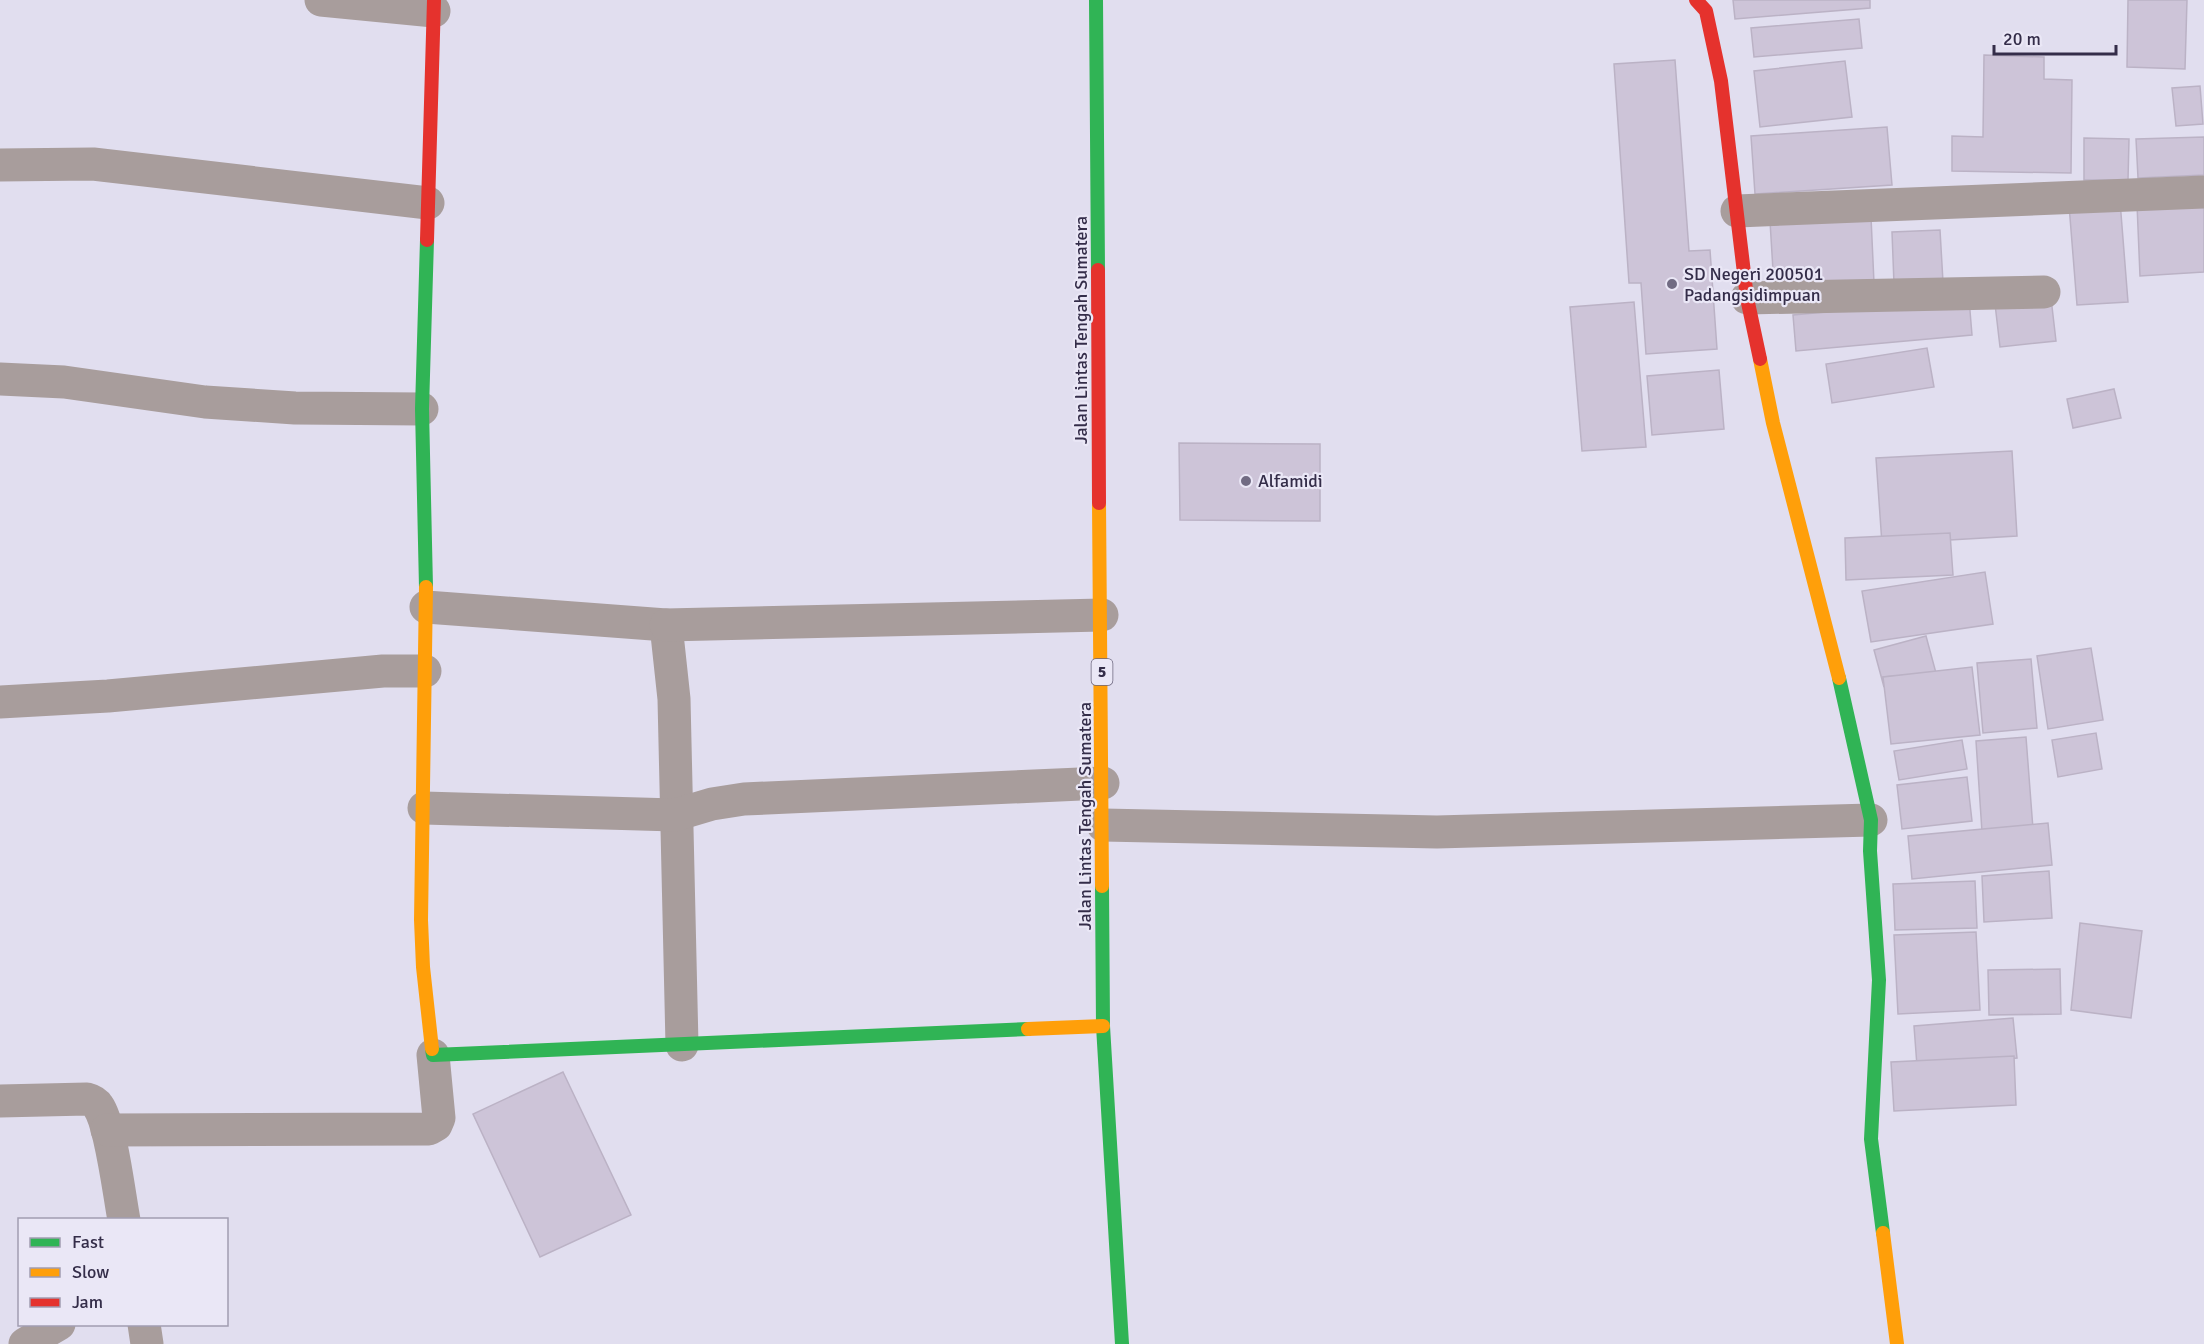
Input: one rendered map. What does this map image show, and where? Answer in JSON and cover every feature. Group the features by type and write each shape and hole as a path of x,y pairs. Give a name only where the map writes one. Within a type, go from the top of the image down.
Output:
{"main road":[{"name":"Jalan Lintas Tengah Sumatera","path":"1096,0 1103,1026 1122,1344"},
{"path":"1696,0 1706,11 1721,81 1747,298 1773,423 1853,730 1871,820 1870,851 1879,980 1871,1139 1897,1344"},
{"path":"434,5 422,409 426,607 421,920 423,967 433,1054 1103,1026"}],"street":[{"path":"321,0 434,5"},
{"path":"0,165 93,164 428,203"},
{"path":"1737,211 2204,192"},
{"path":"1747,298 2044,292"},
{"path":"0,379 64,382 205,402 295,408 422,409"},
{"path":"426,607 666,625 1101,615"},
{"path":"666,625 674,699 682,1045"},
{"path":"0,702 108,696 372,672 425,671"},
{"path":"424,808 675,815 712,804 744,799 1103,783"},
{"path":"1103,825 1437,832 1871,820"},
{"path":"107,1130 429,1129 436,1125 439,1118 433,1054"},
{"path":"0,1101 87,1099 99,1107 107,1130 124,1218"},
{"path":"25,1344 56,1326"},
{"path":"144,1326 147,1344"}],"building":[{"path":"1733,0 1870,0 1870,8 1735,19"},
{"path":"2128,0 2187,0 2185,69 2127,67"},
{"path":"1859,19 1862,48 1754,57 1751,28"},
{"path":"1984,55 2044,57 2044,79 2072,80 2071,173 1952,171 1952,136 1983,137"},
{"path":"1675,60 1689,251 1710,250 1717,349 1646,354 1641,283 1629,283 1614,64"},
{"path":"1845,61 1852,117 1760,127 1754,71"},
{"path":"2200,86 2203,124 2176,126 2172,88"},
{"path":"1887,127 1892,185 1755,194 1751,136"},
{"path":"2204,137 2204,175 2138,178 2136,139"},
{"path":"2084,138 2129,139 2128,180 2084,180"},
{"path":"2120,201 2128,302 2077,305 2069,205"},
{"path":"2204,201 2204,272 2140,276 2137,204"},
{"path":"1871,217 1874,283 1774,287 1770,221"},
{"path":"1940,230 1943,282 1894,284 1892,232"},
{"path":"2051,298 2056,341 2000,347 1995,304"},
{"path":"1969,299 1972,335 1796,351 1793,315"},
{"path":"1634,302 1646,447 1582,451 1570,307"},
{"path":"1927,348 1934,387 1832,403 1826,364"},
{"path":"1719,370 1724,429 1652,435 1647,376"},
{"path":"2114,389 2121,418 2073,428 2067,399"},
{"path":"1179,443 1320,444 1320,521 1180,520"},
{"path":"2012,451 2017,536 1882,544 1876,458"},
{"path":"1950,533 1953,575 1846,580 1845,538"},
{"path":"1985,572 1993,624 1871,642 1862,591"},
{"path":"1926,636 1936,673 1883,677 1884,687 1874,650"},
{"path":"2091,648 2103,720 2048,729 2037,656"},
{"path":"2031,659 2037,728 1983,733 1977,663"},
{"path":"1972,667 1980,735 1891,744 1883,677"},
{"path":"2096,733 2102,769 2058,777 2052,740"},
{"path":"2026,737 2033,829 1982,832 1976,741"},
{"path":"1962,740 1967,769 1899,780 1894,751"},
{"path":"1967,777 1972,821 1902,829 1897,785"},
{"path":"2048,823 2052,865 1912,879 1908,836"},
{"path":"2049,871 2052,918 1984,922 1982,876"},
{"path":"1975,881 1977,928 1895,930 1893,884"},
{"path":"2080,923 2142,931 2131,1018 2071,1010"},
{"path":"1976,932 1980,1010 1898,1014 1894,935"},
{"path":"2060,969 2061,1014 1989,1015 1988,970"},
{"path":"2013,1018 2017,1058 1917,1066 1914,1026"},
{"path":"2014,1056 2016,1105 1894,1111 1891,1062"},
{"path":"563,1072 631,1215 540,1257 473,1114"}],"traffic: fast":[{"path":"1096,0 1098,270"},
{"path":"426,587 422,409 427,240"},
{"path":"1839,678 1871,820 1870,851 1879,980 1871,1139 1883,1233"},
{"path":"1102,886 1103,1026 1122,1344"},
{"path":"432,1049 433,1055 1028,1029"}],"traffic: slow":[{"path":"1760,359 1773,423 1839,678"},
{"path":"1099,503 1102,886"},
{"path":"426,587 421,920 423,967 432,1049"},
{"path":"1028,1029 1103,1026"},
{"path":"1883,1233 1897,1344"}],"traffic: jam":[{"path":"427,240 434,0"},
{"path":"1696,0 1706,11 1721,81 1747,298 1760,359"},
{"path":"1098,270 1099,503"}],"place":[{"name":"SD Negeri 200501 Padangsidimpuan","path":"1672,284"},
{"name":"Alfamidi","path":"1246,481"}]}
